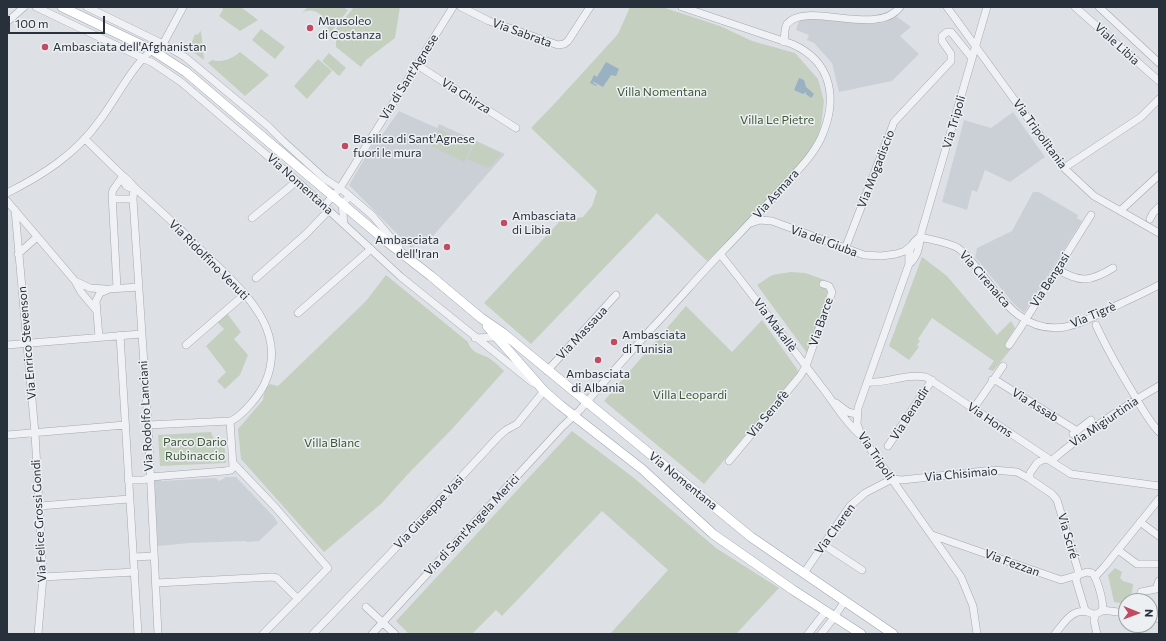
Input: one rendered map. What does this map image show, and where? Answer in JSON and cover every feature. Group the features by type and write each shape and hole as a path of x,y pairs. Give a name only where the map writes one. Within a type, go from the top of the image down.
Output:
{"main road":[{"name":"Via Nomentana","path":"62,7 152,50 175,63 200,82 342,204 482,318 503,333 547,371 751,537 892,634"},
{"name":"Via Nomentana","path":"482,318 496,337 544,391 642,469 718,538 793,590 861,634"}],"street":[{"path":"7,22 24,7"},
{"name":"Via Nomentana","path":"36,7 143,58 160,67 186,86 297,181 401,278 519,373 544,391"},
{"name":"Via Nomentana","path":"87,7 178,52 204,72 268,126 278,138 325,179 350,196 356,197 408,258"},
{"path":"7,193 45,172 68,156 85,139 101,120 143,58 152,50 163,44 183,7"},
{"name":"Via di Sant'Agnese","path":"256,278 306,234 327,208 333,196 340,188 453,7"},
{"name":"Via Sabrata","path":"462,7 489,21 558,45 564,44 568,41 590,7"},
{"name":"Via Asmara","path":"574,416 810,157 816,148 826,123 830,101 828,80 821,66 803,50 682,7"},
{"path":"784,42 787,24 803,12 819,12 878,18 892,14 900,7"},
{"name":"Via Tripolitania","path":"947,7 1064,168 1094,196 1159,233"},
{"name":"Via Tripoli","path":"909,264 917,253 920,237 986,7"},
{"name":"Viale Libia","path":"1075,7 1159,81"},
{"name":"Viale Libia","path":"1099,7 1159,63"},
{"name":"Via Mogadiscio","path":"845,249 894,122 951,61 951,54 942,41 942,36 947,32 952,33 972,58"},
{"name":"Via Ghirza","path":"417,65 516,128"},
{"path":"1064,168 1143,116 1159,99"},
{"path":"85,139 123,176 113,190 112,199 113,288"},
{"path":"1120,211 1159,175"},
{"name":"Via Ridolfino Venuti","path":"123,176 123,182 127,187 134,187 246,294 267,328 270,342 270,364 266,381 248,406 231,421"},
{"path":"252,218 297,181"},
{"name":"Via Rodolfo Lanciani","path":"134,187 141,334 148,425 158,634"},
{"path":"344,224 342,204 350,196"},
{"path":"112,199 134,199"},
{"path":"7,201 75,281 79,290 96,310"},
{"name":"Via del Giuba","path":"771,201 768,208 768,214 777,224"},
{"path":"1159,207 1150,219 1159,213"},
{"name":"Via Enrico Stevenson","path":"15,210 35,432"},
{"name":"Via Bengasi","path":"1009,345 1091,215"},
{"name":"Via del Giuba","path":"748,225 758,220 765,220 845,249 871,256 896,254 905,251 912,245"},
{"path":"18,254 37,236"},
{"name":"Via Tripoli","path":"920,237 912,245 909,252 909,264 856,414 858,428 862,437 958,572 968,590 974,610 977,634"},
{"name":"Via Cirenaica","path":"920,237 952,245 959,249 970,260 1006,305 1024,320"},
{"path":"298,314 371,249"},
{"name":"Via Makallè","path":"720,254 830,397 848,424 862,437"},
{"path":"896,254 903,256 909,264"},
{"path":"1057,269 1082,280 1097,277 1113,268"},
{"path":"75,281 90,288 139,287"},
{"name":"Via Barce","path":"806,366 832,292 829,286 823,284"},
{"name":"Via Tigrè","path":"1024,320 1036,325 1047,327 1061,328 1071,326 1092,318 1159,286"},
{"path":"99,337 96,301 98,295 102,291 113,288"},
{"path":"186,345 246,294"},
{"name":"Via Massaua","path":"547,371 616,295"},
{"path":"1096,326 1109,353 1136,399 1159,432"},
{"path":"7,345 141,334"},
{"name":"Via Rodolfo Lanciani","path":"120,335 138,634"},
{"path":"475,338 496,337"},
{"path":"515,358 519,373"},
{"name":"Via Senafè","path":"729,461 800,376 806,366"},
{"path":"974,408 1003,366"},
{"path":"867,382 877,383 898,377 913,376 924,376 932,380"},
{"name":"Via Homs","path":"932,380 1069,473 1159,486"},
{"name":"Via Benadir","path":"888,446 932,380"},
{"name":"Via Assab","path":"992,380 997,381 1075,432 1091,420"},
{"name":"Via Migiurtinia","path":"1030,480 1030,473 1038,462 1050,460 1076,440 1136,399 1159,386"},
{"name":"Via Giuseppe Vasi","path":"313,634 500,436 518,422 544,391"},
{"name":"Via Makallè","path":"830,397 848,412 856,414"},
{"name":"Via di Sant'Angela Merici","path":"372,634 562,427 574,416"},
{"path":"128,480 144,480 150,477 225,471 232,469 231,421 148,425"},
{"path":"7,434 125,426"},
{"name":"Via Felice Grossi Gondi","path":"35,432 43,577 38,634"},
{"path":"1018,472 1024,472 1030,467 1036,457 1034,449"},
{"path":"233,463 328,568 263,634"},
{"name":"Via Chisimaio","path":"892,479 902,480 977,470 1003,470 1018,472 1055,497"},
{"name":"Via Chisimaio","path":"901,492 904,482 914,478"},
{"name":"Via Cheren","path":"804,573 853,503 869,490 892,479"},
{"name":"Via Sciré","path":"1055,497 1060,508 1078,570 1076,582 1084,608 1087,612"},
{"path":"39,506 129,499"},
{"path":"1095,576 1159,499"},
{"path":"1140,522 1159,536"},
{"name":"Via Fezzan","path":"932,535 1061,580 1066,580 1078,575"},
{"path":"943,551 951,546 959,544"},
{"path":"824,545 862,570"},
{"path":"1118,550 1137,564 1159,564"},
{"path":"134,557 154,556"},
{"path":"43,577 135,572"},
{"path":"1078,575 1090,572 1095,576 1103,605 1102,610"},
{"path":"156,583 272,576 298,599"},
{"path":"1141,593 1158,589 1159,582"},
{"path":"821,634 835,617 844,601"},
{"path":"366,607 395,634"},
{"path":"812,633 826,610"},
{"path":"1097,634 1094,621 1096,614 1102,610 1118,612"},
{"path":"1055,634 1072,614 1087,612 1096,614"}],"shaded area":[{"path":"896,16 911,27 900,36 919,54 892,81 839,92 832,63 814,43 807,40 809,35 796,30 799,20 810,18 873,24 882,23"},
{"path":"399,111 437,128 439,124 505,154 433,236 418,242 411,248 349,185 379,134 382,135"},
{"path":"1013,112 1045,157 1010,182 985,170 977,192 972,190 967,210 942,202 964,120 991,128"},
{"path":"1033,192 1039,192 1078,215 1077,218 1082,221 1024,313 1013,303 975,257 977,248 1012,231"},
{"path":"226,477 236,477 278,523 259,541 190,543 158,546 153,480 160,478 162,481 216,478 219,481"}],"green space":[{"path":"241,7 258,20 240,31 219,16 223,10 222,8"},
{"path":"308,7 343,7 348,10 331,32 328,31 326,22 320,14 312,11 302,13"},
{"path":"354,7 400,7 395,38 366,60 361,67 336,47 336,29"},
{"name":"Villa Nomentana","path":"630,7 662,7 720,26 752,41 795,53 818,79 824,101 821,126 814,150 741,230 707,261 657,213 531,344 484,303 560,221 583,217 592,206 597,191 531,128 618,34"},
{"path":"261,29 285,47 275,59 252,40"},
{"path":"201,31 204,60 189,49 195,34 197,35"},
{"path":"240,52 269,75 245,96 208,63 212,60 227,60"},
{"path":"329,53 346,68 339,76 322,61"},
{"path":"318,59 332,71 307,99 294,86"},
{"path":"439,129 472,144 464,162 431,146"},
{"path":"476,141 502,154 488,168 467,159"},
{"path":"922,257 947,276 997,335 1011,321 1015,328 1005,344 1011,349 993,371 988,369 994,361 932,318 918,339 920,341 917,345 919,347 909,360 889,346"},
{"path":"791,272 805,273 825,280 823,286 828,290 809,353 807,353 757,285 772,275"},
{"name":"Villa Blanc","path":"386,275 468,342 473,350 490,359 504,371 453,428 382,503 324,552 241,459 238,429 263,400 265,389 270,384 278,386 366,301"},
{"name":"Villa Leopardi","path":"686,306 732,352 762,320 797,369 798,373 704,484 604,401"},
{"path":"226,312 241,332 234,339 248,355 240,375 225,389 217,381 226,372 206,346 224,329 216,321"},
{"path":"572,431 634,478 716,548 779,588 736,634 610,634 668,570 602,511 502,616 496,610 472,634 409,634 396,621"},
{"name":"Parco Dario Rubinaccio","path":"211,432 213,437 216,439 224,440 226,463 160,466 158,435"},
{"path":"1115,568 1122,572 1120,578 1123,581 1133,584 1132,593 1118,593 1118,603 1114,602 1108,575"}],"water":[{"path":"606,62 619,69 616,76 611,75 603,87 594,81 593,83 597,85 596,86 590,83 594,75 597,77"},
{"path":"799,78 804,80 806,87 814,94 811,98 806,94 806,92 803,94 794,90"}],"place":[{"name":"Mausoleo di Costanza","path":"310,28"},
{"name":"Ambasciata dell'Afghanistan","path":"45,47"},
{"name":"Basilica di Sant'Agnese fuori le mura","path":"345,146"},
{"name":"Ambasciata di Libia","path":"504,223"},
{"name":"Ambasciata dell'Iran","path":"447,247"},
{"name":"Ambasciata di Tunisia","path":"614,342"},
{"name":"Ambasciata di Albania","path":"598,360"}],"park label":[{"name":"Villa Le Pietre","path":"777,120"}]}
